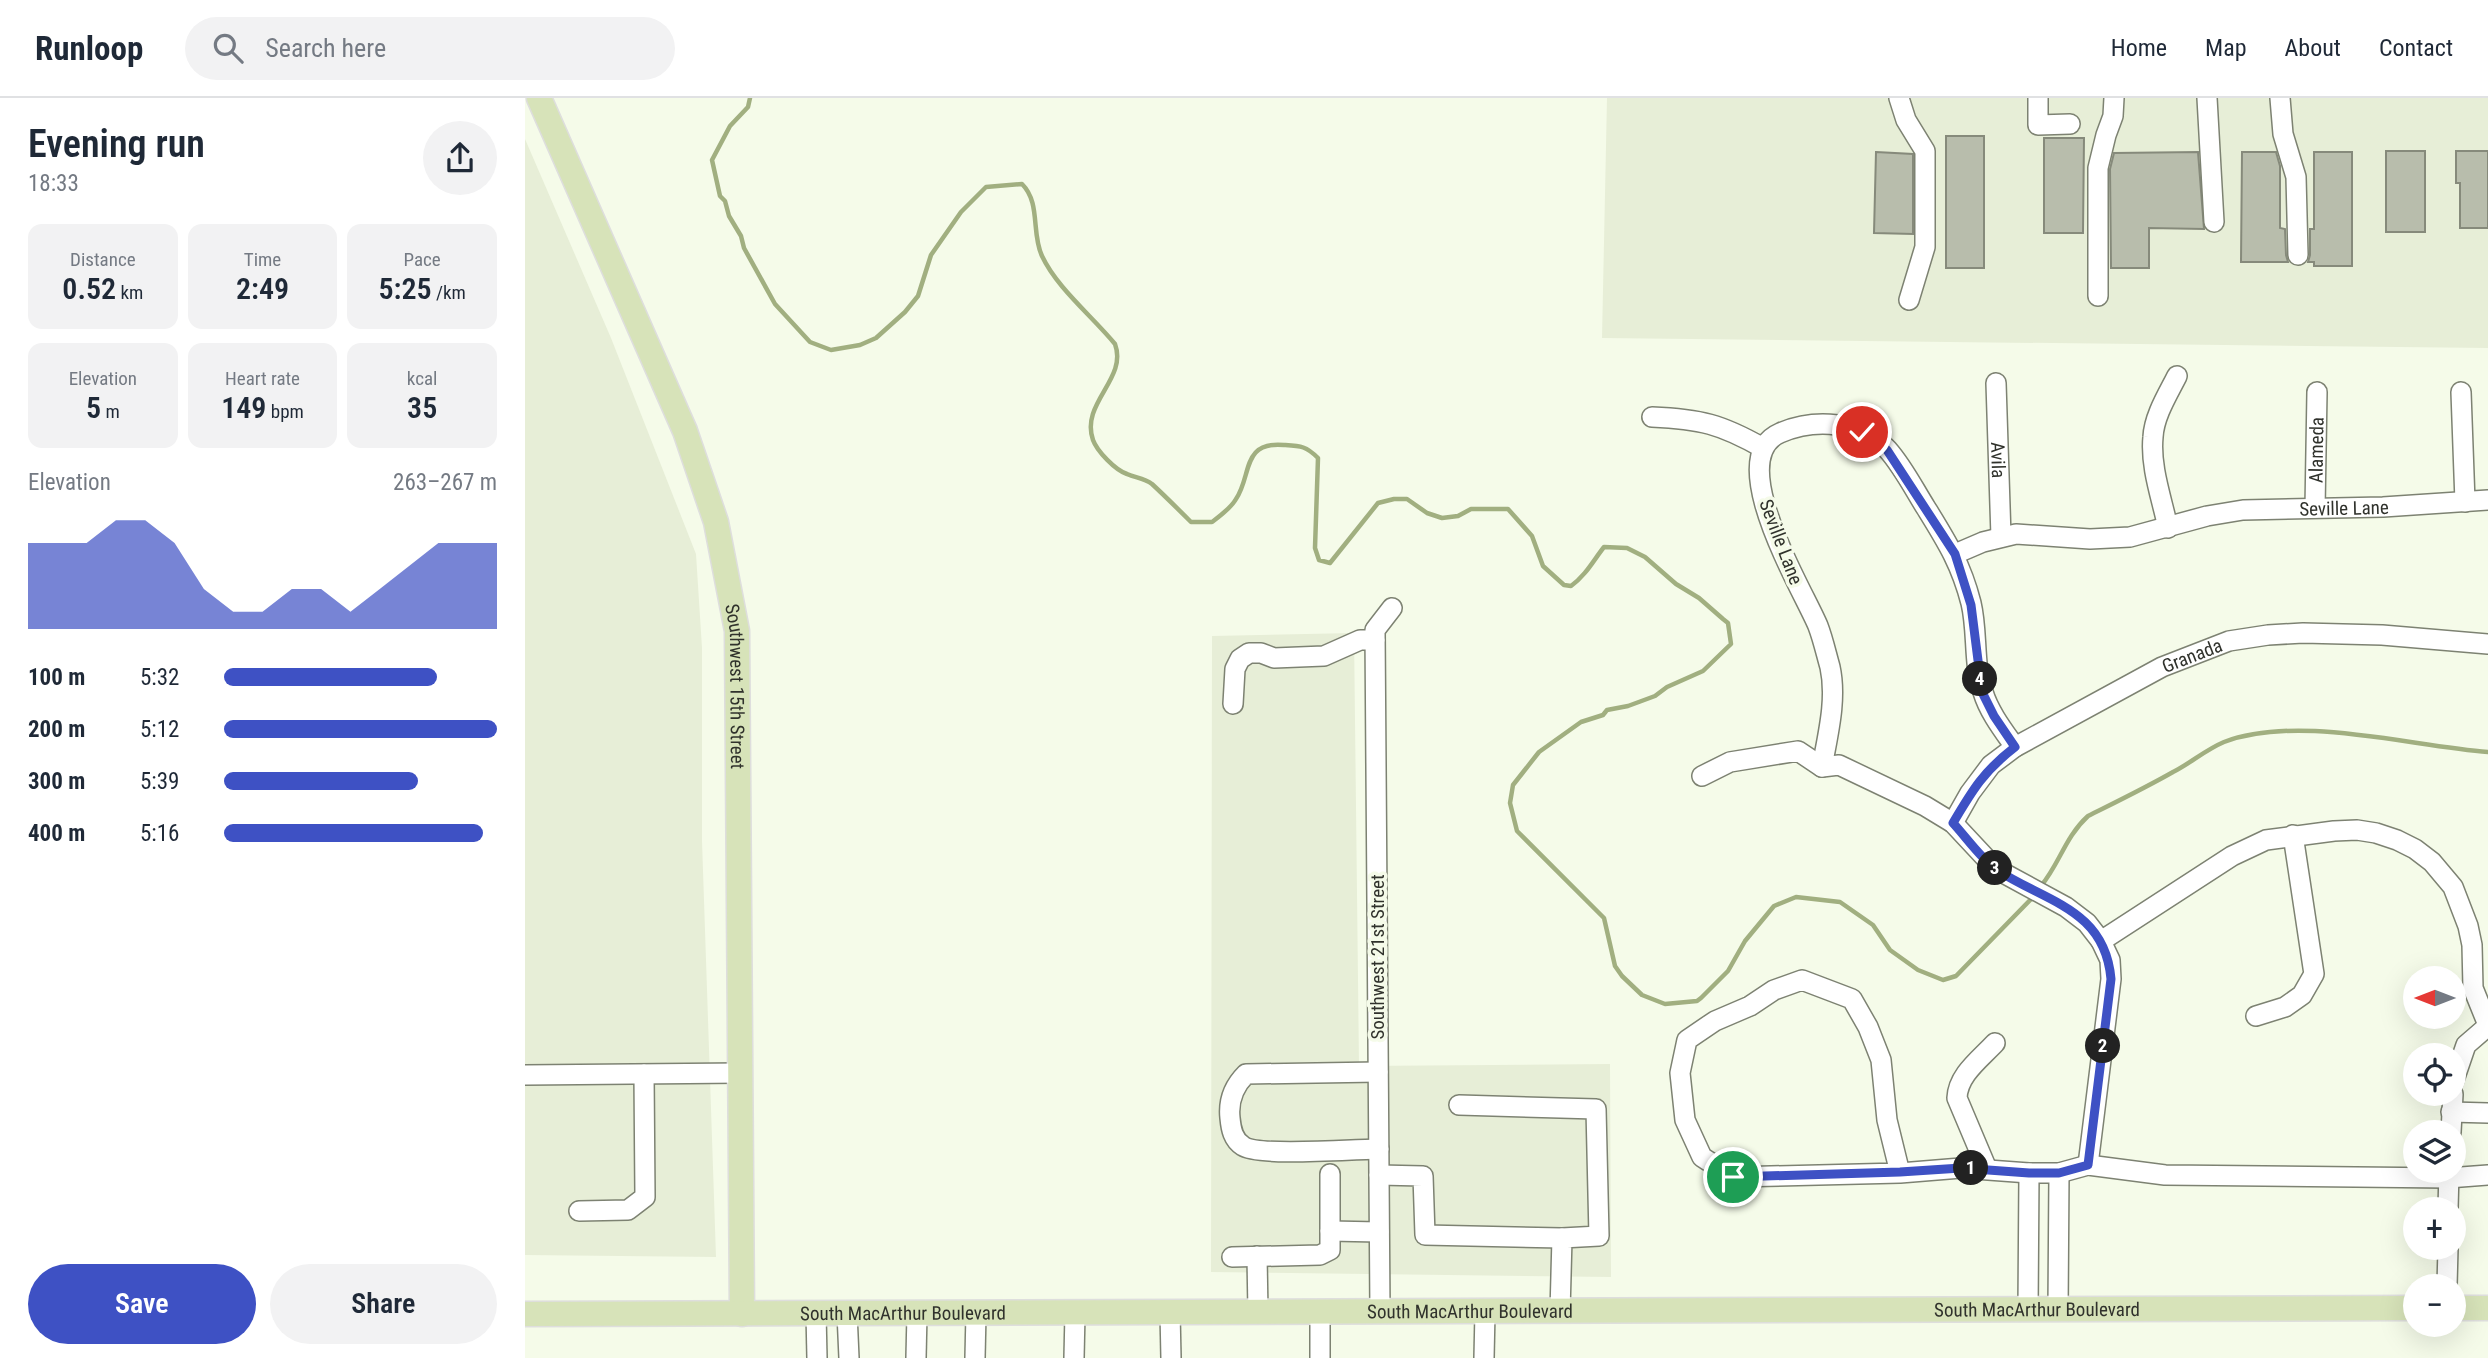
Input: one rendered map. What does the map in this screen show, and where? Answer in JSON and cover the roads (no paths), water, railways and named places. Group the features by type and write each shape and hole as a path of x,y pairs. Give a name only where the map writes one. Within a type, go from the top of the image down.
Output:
{"main road":[{"name":"Southwest 15th Street","path":"539,98 685,431 716,522 737,631 742,1314"},
{"name":"South MacArthur Boulevard","path":"525,1314 2403,1308"},
{"path":"2466,1308 2488,1308"}],"street":[{"path":"1899,98 1906,120 1925,151 1926,247 1909,299"},
{"path":"2038,98 2038,125 2070,124"},
{"path":"2098,296 2098,168 2113,116 2114,98"},
{"path":"2207,98 2214,222"},
{"path":"2280,98 2283,134 2297,177 2298,255"},
{"path":"2168,528 2154,468 2153,435 2162,407 2177,376"},
{"name":"Avila","path":"1996,383 2001,537"},
{"name":"Alameda","path":"2315,508 2317,392"},
{"path":"2461,392 2465,502"},
{"path":"1652,417 1691,418 1732,430 1763,448 1774,436 1793,427 1812,423 1844,427 1874,438 1902,469 1955,554 1971,605 1982,692 2015,747"},
{"name":"Seville Lane","path":"1763,448 1760,466 1762,491 1769,519 1790,572 1817,624 1830,669 1831,704 1822,766"},
{"name":"Seville Lane","path":"1955,554 1983,542 2016,534 2109,539 2130,537 2207,516 2243,510 2383,507 2488,500"},
{"name":"Southwest 21st Street","path":"1380,1312 1375,630 1392,608"},
{"name":"Granada","path":"1953,823 1970,793 1991,765 2015,747 2162,667 2229,641 2303,633 2382,635 2488,644"},
{"path":"1233,704 1235,669 1240,659 1249,653 1261,653 1274,658 1324,656 1360,640 1375,640"},
{"path":"1702,776 1730,762 1798,751 1822,766 1839,765 1926,806 1953,823 1996,869 2066,907 2087,923 2101,941 2109,960 2111,979 2088,1165"},
{"path":"2101,941 2248,847 2266,840 2293,835 2357,830 2376,833 2397,839 2432,862 2453,887 2463,906 2472,946 2473,988 2488,1026 2466,1045"},
{"path":"2256,1016 2285,1007 2302,995 2314,974 2293,835"},
{"path":"1900,1172 1887,1120 1881,1060 1868,1027 1852,999 1802,981 1774,990 1750,1006 1715,1021 1687,1040 1680,1073 1685,1120 1702,1157 1733,1177 1900,1172 1961,1168 2059,1173 2088,1165 2165,1175 2403,1175"},
{"path":"1987,1169 1957,1098 1962,1077 1995,1043"},
{"path":"1378,1072 1246,1074 1232,1093 1229,1112 1234,1138 1244,1147 1268,1151 1378,1149"},
{"path":"525,1075 741,1073"},
{"path":"579,1211 628,1210 645,1197 644,1074"},
{"path":"1379,1175 1423,1177 1425,1235 1562,1238 1598,1236 1596,1109 1459,1105"},
{"path":"2452,1113 2488,1112"},
{"path":"2028,1310 2029,1173"},
{"path":"2058,1310 2059,1173"},
{"path":"1232,1257 1320,1255 1330,1250 1331,1174"},
{"path":"2466,1175 2488,1175"},
{"path":"1330,1231 1379,1232"},
{"path":"1560,1311 1562,1238"},
{"path":"1257,1256 1258,1312"},
{"path":"1170,1312 1171,1358"},
{"path":"1320,1312 1320,1358"},
{"path":"1485,1312 1485,1358"},
{"path":"816,1313 817,1358"},
{"path":"847,1313 849,1358"},
{"path":"916,1358 917,1313"},
{"path":"975,1358 976,1313"},
{"path":"1075,1313 1075,1358"}],"waterway":[{"path":"750,98 748,107 730,126 712,160 720,196 725,201 744,248 775,304 810,342 831,350 860,345 876,338 905,312 918,296 931,255 961,212 986,187 1022,184 1032,200 1042,256 1066,291 1115,344 1115,369 1093,414 1093,440 1117,469 1152,484 1191,522 1212,522 1231,506 1241,490 1254,454 1261,449 1270,445 1299,446 1318,458 1315,548 1319,560 1330,563 1378,503 1407,499 1427,513 1442,518 1458,516 1471,509 1508,509 1532,536 1543,566 1564,585 1571,586 1576,582 1604,547 1627,548 1645,557 1728,623 1731,644 1703,671 1667,687 1655,696 1607,710 1603,715 1581,722 1539,752 1513,785 1510,803 1517,831 1604,918 1615,966 1642,995 1665,1004 1697,1001 1728,971 1745,941 1774,906 1796,897 1840,902 1873,925 1890,950 1918,970 1943,980 1956,976 2034,896"},
{"path":"2041,886 2080,824 2088,816 2224,742 2253,734 2319,731 2488,752"}]}
